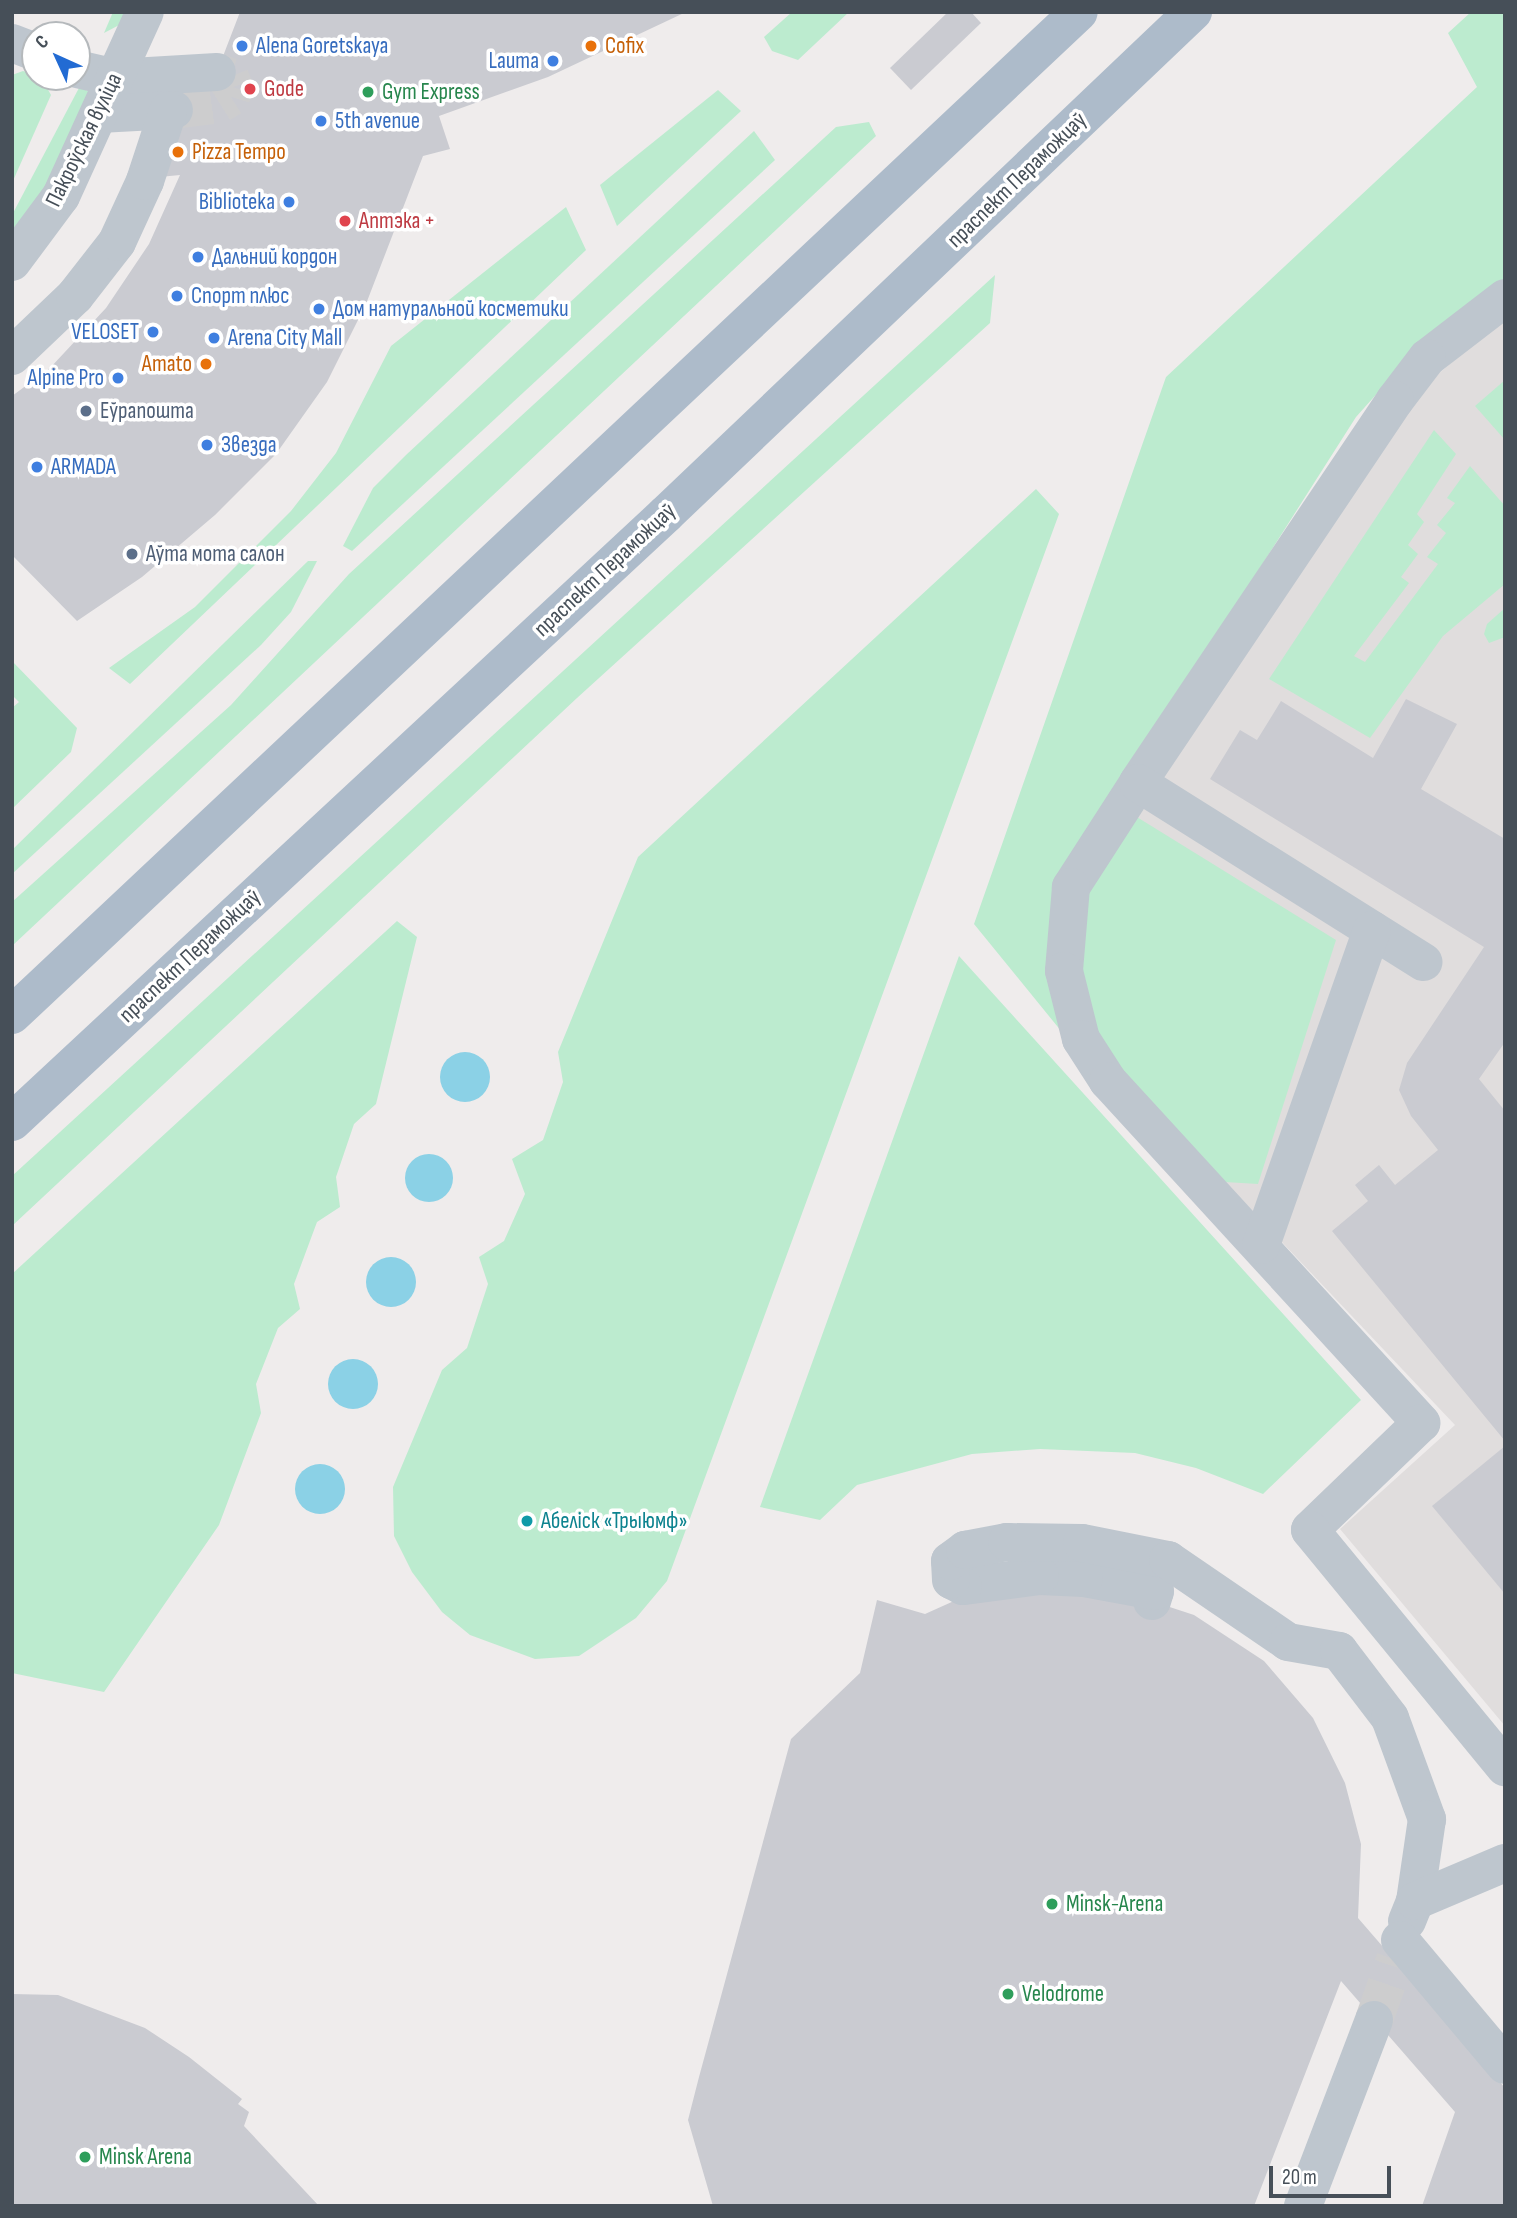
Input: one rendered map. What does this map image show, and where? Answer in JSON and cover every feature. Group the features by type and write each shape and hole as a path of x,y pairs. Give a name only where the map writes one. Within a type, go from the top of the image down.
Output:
{"main road":[{"path":"12,1015 1079,12"},
{"name":"праспект Пераможцаў","path":"12,1122 666,514 1193,12"}],"street":[{"name":"Пакроўская вуліца","path":"12,262 61,196 145,12"},
{"path":"91,72 115,78 217,72"},
{"path":"12,356 75,296 117,242 145,181 171,110 100,114"},
{"path":"1505,298 1427,358 1395,400 1138,783 1071,887 1064,971 1081,1040 1108,1081 1261,1245 1421,1423 1310,1530 1505,1766"},
{"path":"1138,783 1423,962"},
{"path":"1261,1245 1372,930"},
{"path":"1152,1601 1155,1591 1084,1578 1040,1576 963,1586 951,1580 950,1561 965,1550 1007,1542 1082,1543 1168,1560 1288,1643 1339,1651 1390,1718 1427,1819 1415,1901 1398,1950 1505,2065"},
{"path":"1415,1901 1505,1863"},
{"path":"1303,2206 1374,2020"}],"shaded area":[{"path":"1505,317 1505,1726 1340,1529 1455,1425 1225,1182 1086,889 1424,386"}],"green space":[{"path":"113,12 128,12 123,23 104,33"},
{"path":"792,12 849,12 798,60 772,51 764,37"},
{"path":"1471,12 1505,12 1505,284 1407,360 1356,417 1057,887 1066,1037 974,924 1166,377 1477,87 1448,33"},
{"path":"21,72 21,91 49,91 51,95 12,183 12,75"},
{"path":"718,90 741,111 617,226 600,185"},
{"path":"77,91 88,91 92,94 62,165 12,239 12,215"},
{"path":"869,122 876,136 12,946 12,902 231,705 349,574 836,127"},
{"path":"754,131 775,160 352,551 343,546 373,488"},
{"path":"566,207 586,250 130,684 109,668 195,607 291,511 336,453 391,346"},
{"path":"995,275 990,323 577,698 12,1226 12,1176"},
{"path":"1505,380 1505,440 1475,406"},
{"path":"1434,430 1456,454 1417,514 1424,522 1408,545 1418,554 1401,577 1409,583 1354,656 1365,662 1438,564 1427,557 1446,533 1437,525 1455,503 1447,498 1470,466 1505,506 1505,584 1443,636 1370,738 1269,679"},
{"path":"1036,489 1059,514 667,1581 636,1618 579,1656 535,1659 470,1635 442,1612 412,1572 394,1536 393,1487 442,1370 467,1348 488,1284 479,1257 504,1241 525,1194 512,1159 543,1140 563,1082 558,1052 638,857"},
{"path":"308,561 317,561 291,612 261,645 12,874 12,850"},
{"path":"1505,608 1505,637 1489,643 1484,634 1487,624"},
{"path":"12,661 77,728 71,752 12,809 12,708 19,702 12,695"},
{"path":"1132,814 1336,940 1258,1184 1225,1182 1120,1075 1092,1031 1079,968 1086,889"},
{"path":"397,921 417,937 376,1104 354,1124 336,1177 340,1207 317,1222 294,1284 300,1309 278,1328 256,1384 261,1413 219,1525 104,1692 12,1673 12,1274"},
{"path":"959,956 1361,1400 1263,1494 1196,1468 1135,1453 1040,1449 972,1454 857,1485 820,1520 760,1507"}],"water":[{"path":"465,1052 482,1060 490,1077 482,1094 465,1102 448,1094 440,1077 448,1060"},
{"path":"429,1154 446,1161 453,1178 446,1195 429,1202 412,1195 405,1178 412,1161"},
{"path":"391,1257 409,1264 416,1282 409,1300 391,1307 373,1300 366,1282 373,1264"},
{"path":"353,1359 370,1367 378,1384 370,1401 353,1409 336,1401 328,1384 336,1367"},
{"path":"320,1464 337,1472 345,1489 337,1506 320,1514 303,1506 295,1489 303,1472"}],"building":[{"name":"Arena City Mall","path":"240,12 686,12 548,77 439,116 450,149 423,156 366,304 327,382 276,454 215,515 142,577 77,621 12,555 12,396 50,368 106,308 149,244 180,175 149,178 183,82 215,77"},
{"path":"948,12 971,12 981,23 911,90 890,68"},
{"path":"1406,699 1457,724 1421,789 1505,839 1505,1042 1479,1079 1505,1111 1505,1441 1332,1231 1368,1201 1355,1185 1379,1165 1395,1185 1438,1150 1411,1116 1399,1090 1407,1063 1484,947 1210,779 1240,730 1257,740 1281,701 1373,758"},
{"path":"1505,1446 1505,1594 1432,1506"},
{"name":"Minsk-Arena","path":"1121,1591 1194,1615 1264,1661 1313,1718 1345,1783 1361,1844 1358,1918 1505,2088 1505,2206 1422,2206 1455,2112 1341,1981 1254,2206 713,2206 688,2120 699,2077 791,1739 860,1673 877,1600 925,1614 974,1592"},
{"path":"12,1994 58,1995 145,2028 189,2057 242,2099 238,2104 249,2112 244,2126 319,2206 12,2206"}],"tunnel":[{"path":"174,110 220,104 231,97 234,87 230,77 217,72"},
{"path":"1374,2020 1395,1960"}],"place":[{"name":"Alena Goretskaya","path":"242,46"},
{"name":"Cofix","path":"591,46"},
{"name":"Lauma","path":"553,61"},
{"name":"Gode","path":"250,89"},
{"name":"Gym Express","path":"368,92"},
{"name":"5th avenue","path":"321,121"},
{"name":"Pizza Tempo","path":"178,152"},
{"name":"Biblioteka","path":"289,202"},
{"name":"Аптэка +","path":"345,221"},
{"name":"Дальний кордон","path":"198,257"},
{"name":"Спорт плюс","path":"177,296"},
{"name":"Дом натуральной косметики","path":"319,309"},
{"name":"VELOSET","path":"153,332"},
{"name":"Arena City Mall","path":"214,338"},
{"name":"Amato","path":"206,364"},
{"name":"Alpine Pro","path":"118,378"},
{"name":"Еўрапошта","path":"86,411"},
{"name":"Звезда","path":"207,445"},
{"name":"ARMADA","path":"37,467"},
{"name":"Аўта мота салон","path":"132,554"},
{"name":"Абеліск «Трыюмф»","path":"527,1521"},
{"name":"Minsk-Arena","path":"1052,1904"},
{"name":"Velodrome","path":"1008,1994"},
{"name":"Minsk Arena","path":"85,2157"}]}
